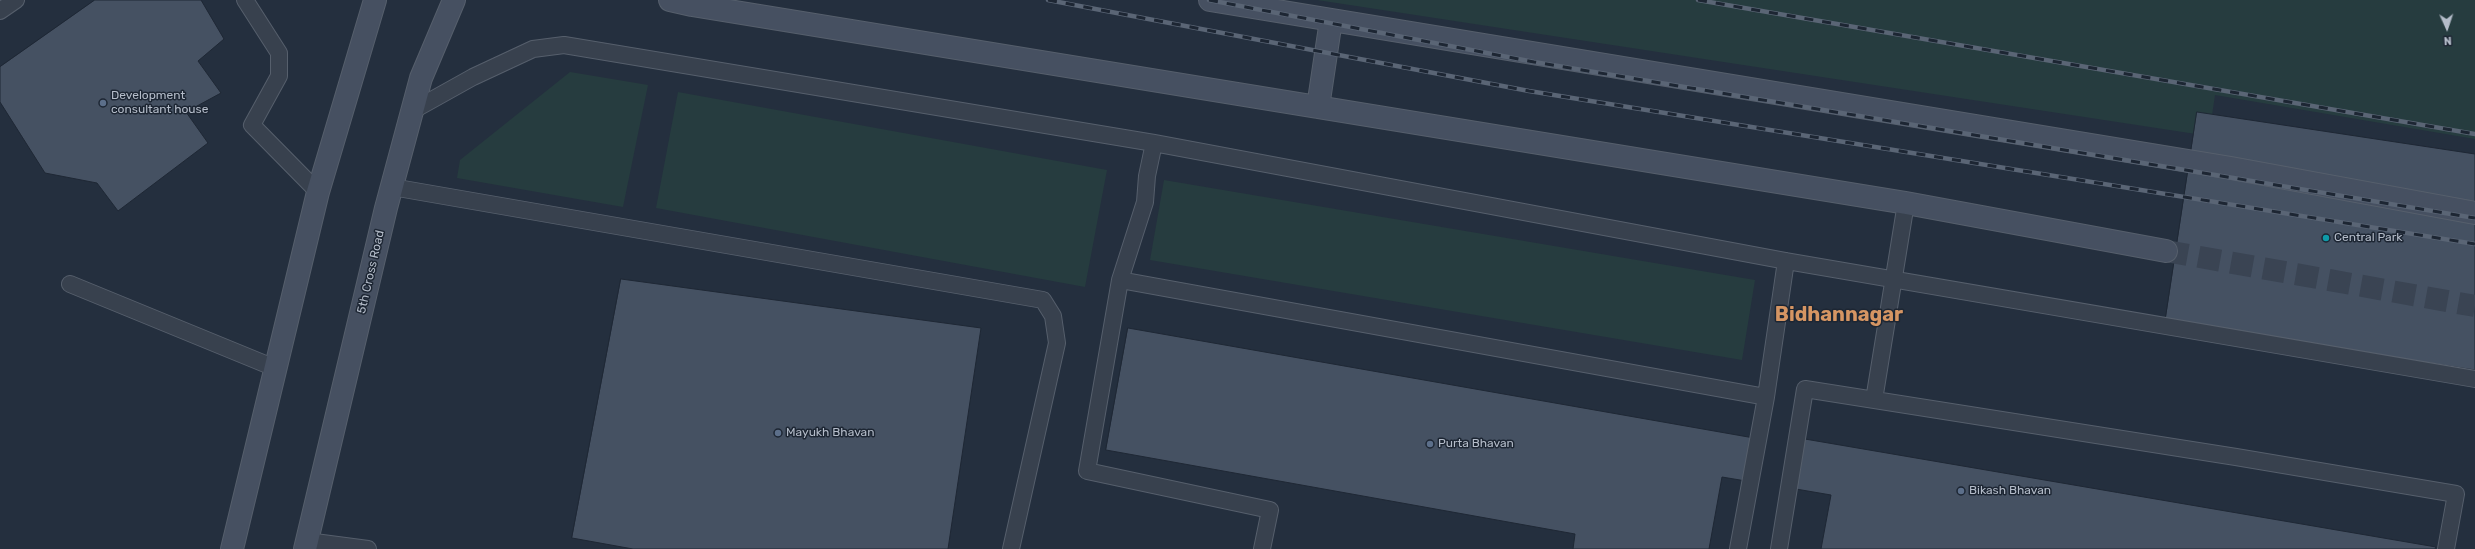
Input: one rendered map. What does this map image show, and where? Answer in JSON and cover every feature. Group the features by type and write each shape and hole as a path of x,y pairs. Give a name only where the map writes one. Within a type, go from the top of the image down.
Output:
{"main road":[{"path":"232,549 318,192 375,0"},
{"name":"5th Cross Road","path":"306,545 392,186 412,111 421,78 454,0"},
{"path":"670,0 692,6 1906,203 2166,251"},
{"path":"1210,0 2231,168 2475,213"},
{"path":"1318,107 1331,20"}],"lane":[{"path":"0,11 16,0"},
{"path":"245,0 279,53 279,76 252,125 318,192"},
{"path":"412,111 473,77 533,49 564,45 1154,143 1786,261 1894,278 2475,379"},
{"path":"1154,143 1147,176 1145,202 1120,280 1087,471 1270,510 1262,549"},
{"path":"392,186 1043,300 1053,316 1057,343 1011,549"},
{"path":"1874,400 1906,203"},
{"path":"1738,549 1766,396 1786,261"},
{"path":"1120,280 1766,396"},
{"path":"70,284 276,368"},
{"path":"1779,549 1805,390 2236,457 2456,494 2446,549"},
{"path":"306,545 368,549"}],"green space":[{"path":"1317,0 2475,0 2475,139 2215,95 2209,136"},
{"path":"570,72 648,85 623,207 457,178 460,160"},
{"path":"678,92 1107,170 1085,287 656,208"},
{"path":"1164,180 1755,280 1742,360 1150,260"}],"building":[{"path":"95,0 201,0 224,39 198,61 221,93 186,112 208,143 118,211 97,183 45,173 0,102 0,67"},
{"name":"Central Park","path":"2197,112 2475,154 2475,370 2165,323"},
{"name":"Mayukh Bhavan","path":"621,279 981,328 948,549 633,549 572,538"},
{"name":"Purta Bhavan","path":"1128,328 1754,438 1746,481 1722,477 1709,549 1573,549 1575,534 1106,450"},
{"name":"Bikash Bhavan","path":"1799,438 2436,547 2435,549 1821,549 1831,495 1790,488"}],"tunnel":[{"path":"2166,251 2475,306"}],"railway":[{"path":"1048,0 1529,91 2475,244"},
{"path":"1209,0 1534,62 2475,218"},
{"path":"1698,0 2475,134"}],"place":[{"name":"Development consultant house","path":"103,103"},
{"name":"Central Park","path":"2326,238"},
{"name":"Mayukh Bhavan","path":"778,433"},
{"name":"Purta Bhavan","path":"1430,444"},
{"name":"Bikash Bhavan","path":"1961,491"}],"district":[{"name":"Bidhannagar","path":"1839,315"}]}
